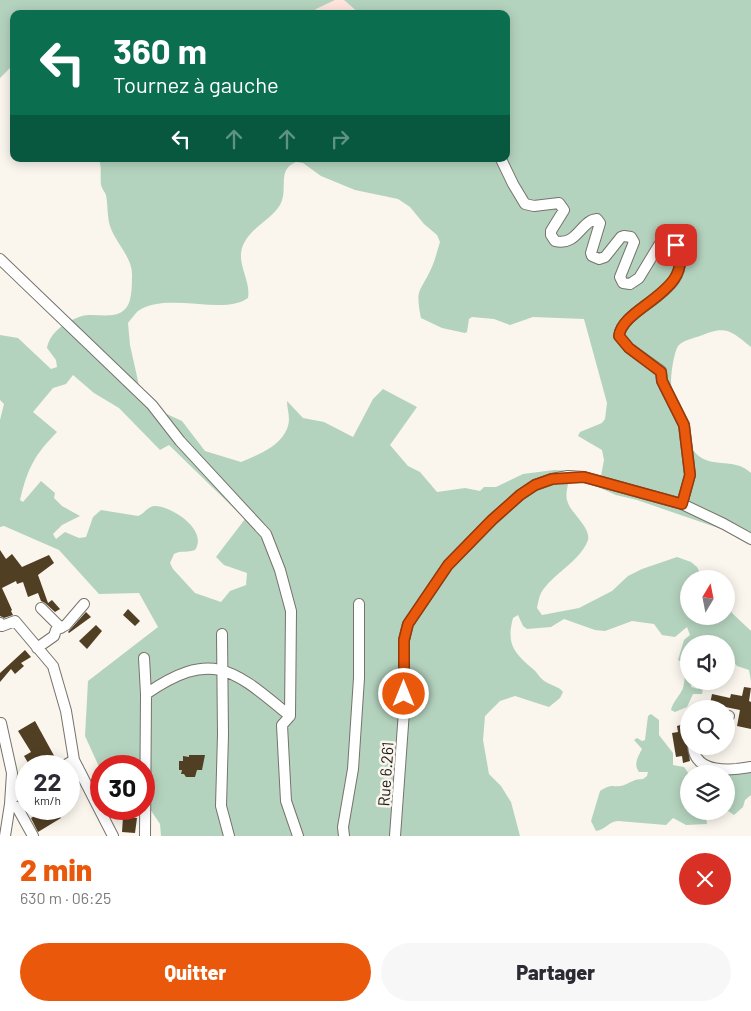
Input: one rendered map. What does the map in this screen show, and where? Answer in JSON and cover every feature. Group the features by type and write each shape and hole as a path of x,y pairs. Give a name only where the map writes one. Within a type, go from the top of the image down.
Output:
{"street":[{"path":"502,162 525,204 534,206 559,203 563,207 564,210 551,235 555,241 563,242 574,237 594,219 600,223 591,253 595,258 605,257 624,236 633,240 634,242 620,277 623,283 630,284 639,278 658,245 667,242 676,245 679,256 673,279 660,295 627,321 620,330 619,336 629,348 661,372 662,381 684,425 690,475 682,504"},
{"path":"0,259 152,405 180,441 266,534 280,570 291,611 290,716 282,725 286,801 298,836"},
{"name":"Rue 6.261","path":"395,836 404,711 405,631 448,565 492,520 520,495 535,485 552,479 584,477 682,504 751,539"},
{"path":"37,648 54,636 56,630 62,628 84,604"},
{"path":"344,836 343,827 354,751 359,678 358,604"},
{"path":"41,608 62,628"},
{"path":"0,626 15,621 53,666 66,711 73,755"},
{"path":"222,634 223,735 221,806 228,836"},
{"path":"144,658 146,694 145,836"},
{"path":"146,694 180,673 198,668 221,670 237,676 258,690 290,716"},
{"path":"2,723 12,773 11,801 5,836"},
{"path":"695,755 696,759 703,765 733,770 751,767"},
{"path":"80,772 113,836"},
{"path":"11,801 15,798"},
{"path":"11,801 17,807 33,836"}],"shaded area":[{"path":"335,0 344,0 355,10 316,10"}],"green space":[{"path":"0,0 335,0 316,10 10,10 10,68 0,78"},
{"path":"344,0 751,0 751,347 732,333 722,330 686,340 677,348 671,386 681,407 687,436 693,450 706,460 737,465 751,473 751,546 743,538 730,532 637,500 616,495 582,480 575,479 568,484 566,494 570,507 587,531 588,540 579,555 546,586 540,595 537,608 542,615 579,608 612,591 628,576 677,557 691,562 698,570 680,570 680,625 735,625 735,616 751,631 751,681 749,670 735,664 735,635 690,635 687,627 675,637 662,635 654,624 632,621 605,631 595,630 564,619 551,627 527,629 523,626 518,615 513,618 511,627 511,641 516,653 545,682 559,688 563,692 560,698 549,707 515,696 500,701 485,716 483,740 489,774 501,786 511,802 520,836 161,836 160,824 155,816 155,755 94,755 85,736 88,681 158,627 139,593 99,594 59,550 4,526 0,527 0,420 4,404 0,400 0,335 18,338 51,369 57,367 56,360 47,348 55,332 70,321 82,316 113,315 124,310 128,305 132,290 131,268 110,226 106,195 101,185 100,162 296,162 510,162 510,10 355,10","holes":["296,162 303,163 321,176 355,190 398,199 410,207 424,224 437,235 440,242 436,256 420,291 418,301 421,318 442,328 465,333 467,332 469,319 472,317 494,319 510,325 533,317 584,319 607,403 605,419 602,423 580,432 578,436 602,450 604,460 601,476 576,471 554,470 523,474 496,487 484,487 480,491 465,488 437,492 420,472 408,466 390,445 417,407 383,389 373,399 353,437 324,422 303,418 287,401 289,420 283,436 271,447 241,462 205,451 182,421 147,405 142,399 130,345 128,323 138,311 150,305 164,303 225,305 238,303 248,298 248,285 241,261 242,248 250,235 280,205 286,170","73,375 94,393 119,408 160,450 169,445 245,519 216,557 224,565 247,573 246,585 230,591 221,602 195,593 173,569 170,563 174,554 195,550 198,542 197,534 192,527 177,514 154,506 138,516 101,510 93,517 86,537 79,538 65,532 56,539 53,534 62,525 80,516 62,506 54,498 55,493 41,481 23,502 20,500 29,470 37,455 57,432 33,412 53,388 66,384"]},
{"path":"703,690 702,694 693,694 690,700 680,700 680,710 675,712 671,710 672,707 682,691"},
{"path":"651,714 659,720 659,735 673,753 673,765 680,766 680,820 706,820 707,824 686,825 673,818 666,825 618,821 612,822 596,831 591,821 600,791 611,786 620,786 643,779 647,776 648,772 639,772 637,769 637,760 642,749 634,740 637,738 642,741 645,740 648,716"},
{"path":"735,767 751,767 751,795 745,800 743,807 735,814"}],"building":[{"path":"0,550 6,559 12,554 22,567 49,555 54,563 38,575 48,603 52,600 60,609 55,612 41,601 38,593 28,597 23,582 17,584 16,581 2,588 13,615 4,618 0,616"},
{"path":"128,609 140,621 135,626 123,615"},
{"path":"86,612 91,617 69,633 68,632"},
{"path":"96,625 102,631 87,649 79,641"},
{"path":"25,650 31,657 21,663 24,666 15,674 11,669 0,682 0,673"},
{"path":"744,687 751,688 749,701 751,702 751,729 737,726 740,710 735,709 735,700 711,700 712,694 730,698 731,694 742,696"},
{"path":"35,721 54,755 26,755 31,752 18,731"},
{"path":"680,725 680,755 689,755 690,761 683,763 682,756 676,757 672,733 678,732 677,726"},
{"path":"189,755 205,755 202,770 197,770 195,777 186,777 184,774 181,774 182,770 179,770 179,761 183,761 183,756 189,757"},
{"path":"32,820 58,820 38,832"},
{"path":"123,820 137,820 135,833 122,832"}],"route":[{"path":"404,694 404,640 408,624 448,565 492,520 520,495 535,485 568,476 584,477 682,504 690,475 684,425 662,381 661,372 629,348 620,340 619,336 620,330 627,321 668,287 677,271 679,256 676,245"}]}
